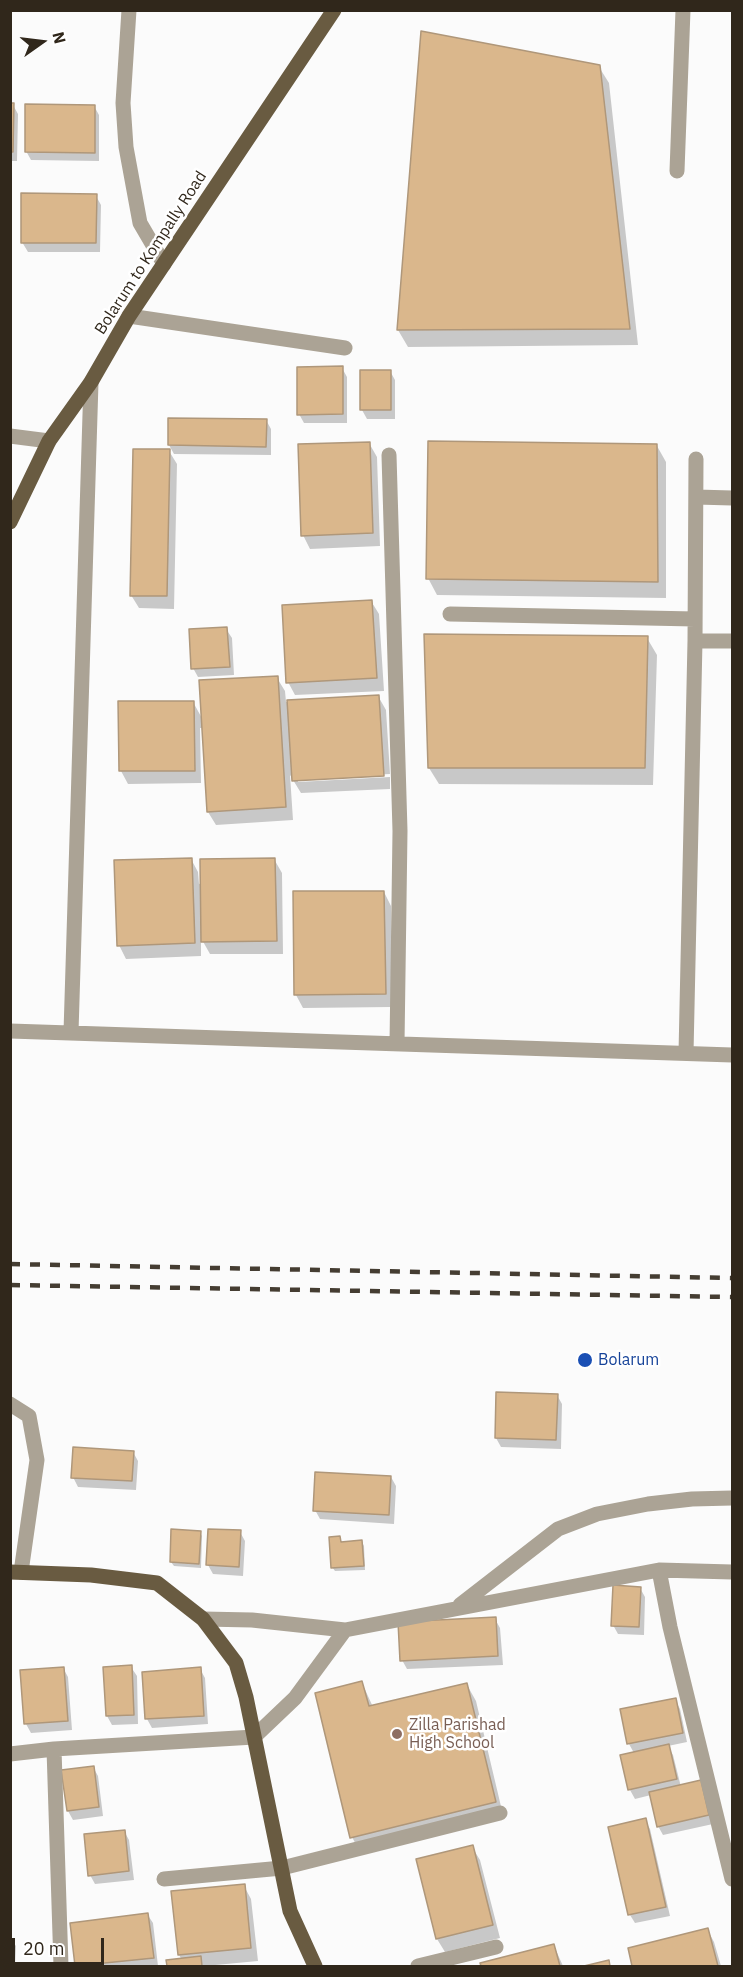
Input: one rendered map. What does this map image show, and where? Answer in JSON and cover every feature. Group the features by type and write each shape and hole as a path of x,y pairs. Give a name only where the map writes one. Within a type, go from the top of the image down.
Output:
{"main road":[{"name":"Bolarum to Kompally Road","path":"10,522 49,441 91,382 129,316 334,10"},
{"path":"16,1572 91,1575 157,1583 203,1619 236,1663 246,1697 290,1911 315,1966"}],"street":[{"path":"129,10 123,103 126,147 140,223 164,264"},
{"path":"677,171 683,10"},
{"path":"129,316 345,348"},
{"path":"71,1032 91,382"},
{"path":"10,436 49,441"},
{"path":"389,455 400,831 397,1044"},
{"path":"686,1053 695,641 696,459"},
{"path":"696,497 732,498"},
{"path":"450,614 695,619"},
{"path":"695,641 732,641"},
{"path":"10,1031 732,1054"},
{"path":"10,1404 29,1416 37,1460 16,1572"},
{"path":"457,1607 558,1529 597,1514 692,1499 732,1498"},
{"path":"659,1570 670,1627 732,1880"},
{"path":"203,1619 252,1620 345,1630 659,1570 732,1572"},
{"path":"10,1754 54,1749 254,1737 295,1698 345,1630"},
{"path":"54,1749 61,1966"},
{"path":"164,1878 282,1868 500,1813"},
{"path":"418,1966 496,1947"}],"building":[{"path":"421,31 600,65 630,329 397,330"},
{"path":"10,103 14,103 13,152 10,152"},
{"path":"25,104 95,105 95,153 25,152"},
{"path":"21,193 97,194 96,243 21,243"},
{"path":"343,366 343,414 297,415 297,367"},
{"path":"360,370 391,370 391,410 360,410"},
{"path":"168,418 267,419 266,447 168,445"},
{"path":"428,441 657,444 658,582 426,579"},
{"path":"370,442 373,533 301,536 298,444"},
{"path":"133,449 170,449 167,596 130,596"},
{"path":"372,600 377,678 286,683 282,605"},
{"path":"227,627 230,667 191,669 189,629"},
{"path":"424,634 648,636 645,768 428,768"},
{"path":"278,676 286,807 207,812 199,680"},
{"path":"379,695 384,776 292,781 287,700"},
{"path":"118,701 194,701 195,771 119,771"},
{"path":"192,858 195,943 117,946 114,860"},
{"path":"275,858 277,941 201,942 200,859"},
{"path":"293,891 384,891 386,994 294,995"},
{"path":"496,1392 558,1394 556,1440 495,1438"},
{"path":"73,1447 134,1451 132,1481 71,1478"},
{"path":"315,1472 391,1476 389,1515 313,1511"},
{"path":"171,1529 201,1531 199,1564 170,1562"},
{"path":"208,1529 241,1530 239,1567 206,1565"},
{"path":"340,1536 341,1542 362,1540 364,1566 331,1568 329,1537"},
{"path":"613,1585 641,1587 639,1627 611,1626"},
{"path":"496,1617 498,1656 400,1661 398,1622"},
{"path":"132,1665 134,1715 106,1716 103,1667"},
{"path":"64,1667 68,1721 24,1724 20,1670"},
{"path":"201,1667 204,1716 145,1719 142,1672"},
{"path":"362,1681 369,1706 467,1683 496,1802 350,1838 315,1693"},
{"path":"676,1698 683,1733 627,1744 620,1709"},
{"path":"669,1744 677,1779 628,1790 620,1755"},
{"path":"94,1766 99,1807 67,1811 61,1770"},
{"path":"701,1780 709,1815 657,1827 649,1792"},
{"path":"646,1818 666,1907 628,1915 608,1827"},
{"path":"125,1830 129,1871 88,1876 84,1834"},
{"path":"473,1845 493,1925 436,1939 416,1859"},
{"path":"245,1884 251,1948 178,1955 171,1891"},
{"path":"148,1913 154,1958 75,1966 70,1923"},
{"path":"708,1928 718,1966 632,1966 628,1948"},
{"path":"554,1944 560,1966 481,1966 480,1963"},
{"path":"201,1956 202,1966 167,1966 166,1960"},
{"path":"609,1960 610,1966 584,1966"}],"railway":[{"path":"10,1264 732,1278"},
{"path":"10,1285 732,1297"}],"place":[{"name":"Bolarum","path":"585,1360"},
{"name":"Zilla Parishad High School","path":"397,1734"}]}
